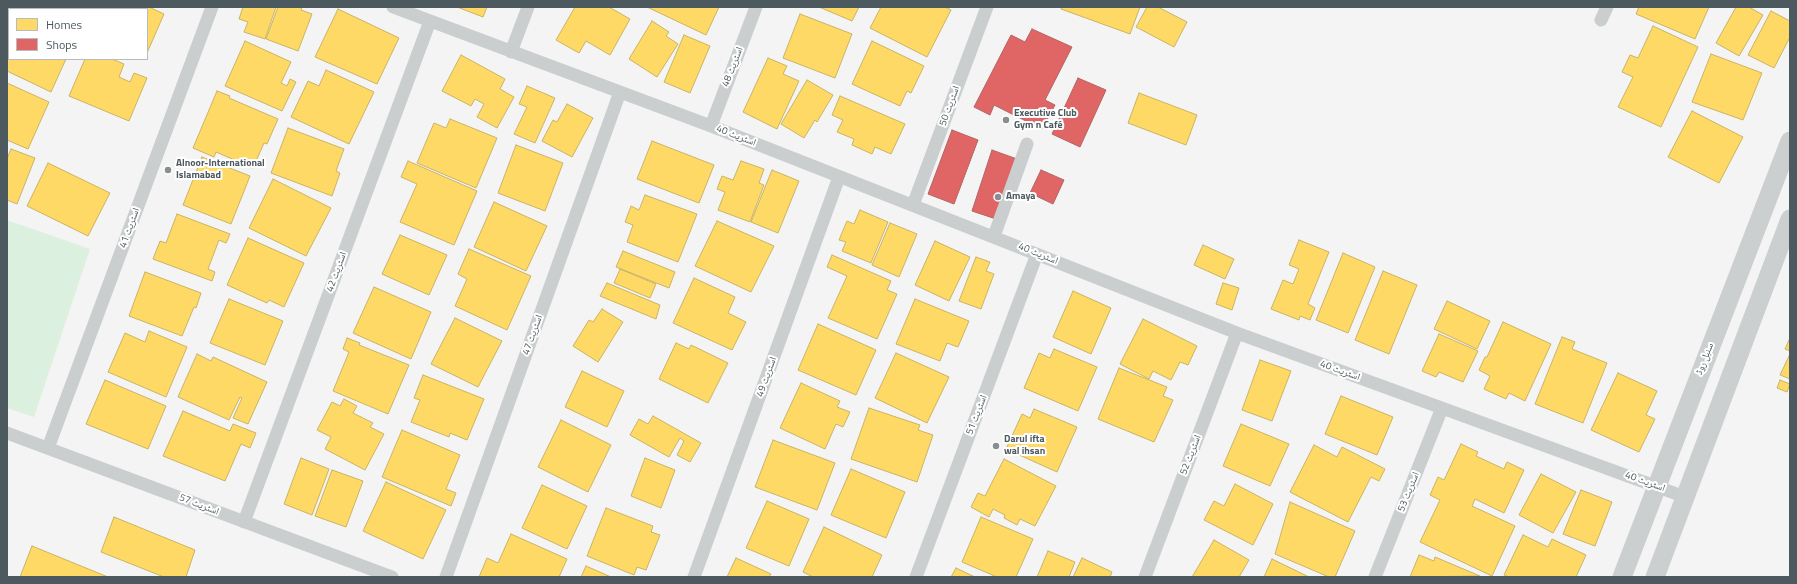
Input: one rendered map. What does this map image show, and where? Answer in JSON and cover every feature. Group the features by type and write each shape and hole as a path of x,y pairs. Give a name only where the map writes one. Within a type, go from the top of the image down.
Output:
{"street":[{"name":"اسٹریٹ 41","path":"48,448 212,7"},
{"name":"اسٹریٹ 40","path":"393,7 711,126 994,236 1237,333 1685,497"},
{"path":"511,52 528,7"},
{"name":"اسٹریٹ 48","path":"711,126 756,7"},
{"name":"اسٹریٹ 50","path":"913,205 987,7"},
{"path":"1601,20 1607,7"},
{"name":"اسٹریٹ 42","path":"244,522 430,21"},
{"name":"اسٹریٹ 47","path":"446,577 620,92"},
{"name":"سنبل روڈ","path":"1622,577 1790,141"},
{"path":"994,236 1028,144"},
{"name":"اسٹریٹ 49","path":"694,577 839,176"},
{"path":"1655,577 1790,219"},
{"name":"اسٹریٹ 51","path":"916,577 1038,254"},
{"name":"اسٹریٹ 52","path":"1144,577 1237,333"},
{"name":"اسٹریٹ 53","path":"1375,577 1442,408"},
{"name":"اسٹریٹ 57","path":"7,433 392,577"}],"green space":[{"path":"7,220 90,249 34,417 7,408"}],"building: Homes":[{"path":"21,7 88,7 88,8"},
{"path":"149,7 164,14 148,51 148,8 108,8"},
{"path":"243,7 276,7 265,39 244,32 248,22 239,19"},
{"path":"278,7 302,7 301,10 312,14 298,51 266,39"},
{"path":"457,7 487,7 483,17"},
{"path":"575,7 609,7 630,19 610,55 586,41 579,53 556,40"},
{"path":"647,7 719,7 706,35"},
{"path":"819,7 859,7 852,21"},
{"path":"881,7 945,7 951,10 927,57 870,28"},
{"path":"1062,7 1140,7 1130,34 1061,9"},
{"path":"1147,7 1158,7 1187,22 1174,47 1136,27"},
{"path":"1639,7 1709,7 1695,39 1636,14"},
{"path":"1736,7 1749,7 1763,15 1739,56 1716,43"},
{"path":"338,9 399,38 377,84 315,57"},
{"path":"1771,11 1790,21 1790,37 1774,68 1748,55"},
{"path":"800,14 852,34 835,78 783,58"},
{"path":"652,21 669,32 666,36 678,44 657,77 629,59"},
{"path":"8,26 8,60 66,60 51,92 7,71"},
{"path":"1653,26 1698,47 1661,127 1618,107 1633,77 1622,72 1630,55 1638,58"},
{"path":"684,35 710,46 690,93 664,82"},
{"path":"245,41 291,62 281,83 287,86 290,79 296,82 282,111 225,86"},
{"path":"872,41 924,66 911,93 907,91 900,106 852,84"},
{"path":"1711,54 1762,73 1743,120 1692,102"},
{"path":"461,55 505,79 500,89 514,97 497,128 477,117 484,104 475,99 471,106 442,91"},
{"path":"768,58 787,66 783,74 799,81 777,129 743,112"},
{"path":"85,60 114,60 124,64 119,77 130,82 134,73 147,78 129,121 69,96"},
{"path":"326,70 374,92 349,144 291,117 308,81 319,86"},
{"path":"807,80 833,95 817,122 815,120 804,138 781,124"},
{"path":"7,83 49,102 28,149 7,140"},
{"path":"527,86 555,98 535,143 514,134 527,107 519,104"},
{"path":"217,91 230,96 229,98 278,119 267,144 264,143 253,168 216,152 214,157 193,148"},
{"path":"1139,93 1197,115 1186,145 1128,123"},
{"path":"840,96 905,124 891,154 875,147 872,154 852,145 854,139 837,132 843,120 832,115"},
{"path":"567,104 593,118 572,157 542,141 553,120 557,122"},
{"path":"1692,111 1743,137 1719,183 1668,157"},
{"path":"450,119 497,138 476,188 417,163 434,123 446,128"},
{"path":"288,128 344,149 336,171 340,173 332,196 271,173"},
{"path":"652,141 714,165 699,203 637,179"},
{"path":"516,145 563,163 545,211 498,193"},
{"path":"11,149 35,158 17,204 7,200 7,159"},
{"path":"202,157 250,176 231,224 183,205"},
{"path":"408,161 477,191 454,245 400,222 417,184 401,177"},
{"path":"741,161 764,169 759,183 764,185 750,222 718,210 725,192 717,189 722,176 733,180"},
{"path":"48,163 110,193 88,236 27,206"},
{"path":"772,170 799,181 778,233 751,222"},
{"path":"273,179 331,208 306,256 249,228"},
{"path":"645,195 697,214 678,262 627,242 633,225 625,222 631,206 639,210"},
{"path":"494,202 547,226 526,271 474,247"},
{"path":"860,210 888,222 871,263 842,251 846,242 839,240 847,221 854,224"},
{"path":"177,214 230,234 226,243 219,240 208,269 215,272 212,281 153,259 160,241 166,243"},
{"path":"717,221 774,246 751,292 695,266"},
{"path":"890,223 917,234 899,277 872,265"},
{"path":"400,235 447,255 429,295 382,274"},
{"path":"248,238 304,263 284,307 269,300 267,303 227,285"},
{"path":"1299,240 1329,252 1308,304 1315,308 1310,320 1300,316 1299,320 1271,309 1283,280 1293,284 1299,269 1289,265"},
{"path":"935,241 970,257 949,301 915,285"},
{"path":"1203,245 1234,259 1225,279 1194,265"},
{"path":"469,249 531,276 507,330 455,306 467,279 458,274"},
{"path":"623,251 675,272 669,288 616,267"},
{"path":"1343,253 1375,267 1348,333 1316,320"},
{"path":"832,255 891,281 887,290 897,294 877,339 828,318 847,276 827,267"},
{"path":"976,257 990,262 986,271 994,274 981,309 959,301"},
{"path":"620,269 656,284 650,298 614,283"},
{"path":"1383,271 1417,285 1389,354 1355,340"},
{"path":"145,272 201,293 196,308 194,307 182,336 129,316"},
{"path":"694,278 735,297 728,313 746,322 732,350 673,323"},
{"path":"607,283 660,305 656,319 600,296"},
{"path":"1223,283 1239,288 1232,310 1216,304"},
{"path":"374,287 431,312 411,359 353,333"},
{"path":"1073,291 1111,308 1091,354 1053,337"},
{"path":"229,299 283,321 265,365 210,343"},
{"path":"915,299 969,321 958,347 947,343 940,361 896,344"},
{"path":"1447,301 1490,321 1477,349 1434,329"},
{"path":"602,309 623,322 598,362 573,346 589,320 593,322"},
{"path":"455,318 502,341 478,387 431,364"},
{"path":"1143,319 1197,346 1188,365 1180,362 1171,380 1153,371 1149,379 1120,364"},
{"path":"1503,322 1551,344 1525,401 1509,393 1506,399 1484,389 1490,376 1479,370 1485,357 1487,357"},
{"path":"818,324 876,350 856,395 798,370"},
{"path":"149,331 187,347 166,397 108,372 125,333 145,342"},
{"path":"1439,334 1478,351 1463,382 1439,372 1436,377 1422,371"},
{"path":"1562,337 1575,342 1572,349 1607,363 1583,423 1535,404"},
{"path":"347,338 360,343 359,345 409,365 388,414 333,391 349,352 343,349"},
{"path":"1790,338 1790,351 1785,349"},
{"path":"676,343 689,349 691,345 728,363 708,403 659,379"},
{"path":"1054,349 1097,367 1078,411 1024,388 1039,353 1050,358"},
{"path":"896,353 949,377 927,423 875,398"},
{"path":"197,354 211,361 213,357 267,382 248,424 233,418 242,398 240,397 229,420 178,397"},
{"path":"1790,354 1790,379 1780,375"},
{"path":"1260,360 1291,371 1272,421 1242,410"},
{"path":"1119,368 1167,387 1163,396 1173,400 1154,442 1098,419"},
{"path":"582,371 624,391 607,427 565,407"},
{"path":"1618,373 1657,391 1646,415 1655,419 1639,452 1591,430"},
{"path":"423,375 484,399 467,440 450,433 449,437 411,422 420,400 414,398"},
{"path":"105,380 166,406 148,449 86,424"},
{"path":"1780,380 1790,384 1787,392 1777,388"},
{"path":"801,383 840,401 837,407 850,412 843,427 836,424 825,449 780,428"},
{"path":"1341,396 1393,417 1377,455 1325,434"},
{"path":"344,399 357,406 353,413 373,423 370,427 384,434 365,470 325,449 331,437 317,430 332,402 340,406"},
{"path":"869,408 920,425 918,430 933,435 917,482 851,459"},
{"path":"1034,409 1077,427 1057,472 1006,449 1022,414 1030,418"},
{"path":"183,411 230,431 233,424 256,433 250,448 241,444 225,481 163,456"},
{"path":"653,416 701,443 690,462 677,455 684,441 680,438 669,457 630,435 639,419 648,424"},
{"path":"561,420 611,445 588,492 538,467"},
{"path":"1241,424 1289,444 1270,486 1223,466"},
{"path":"402,430 460,455 446,489 456,493 451,506 382,477"},
{"path":"773,440 835,463 817,510 755,487"},
{"path":"1461,444 1478,452 1476,456 1504,469 1507,462 1524,470 1504,513 1475,499 1472,506 1515,526 1492,576 1420,542 1440,500 1430,495 1438,477 1444,480"},
{"path":"1314,445 1337,457 1342,447 1385,469 1379,481 1371,477 1348,522 1290,492"},
{"path":"301,458 329,469 312,515 284,504"},
{"path":"645,458 675,470 661,508 631,496"},
{"path":"1004,459 1056,486 1035,526 1020,519 1017,525 1004,518 1005,515 993,509 989,517 971,507 978,493 985,496"},
{"path":"851,469 905,492 886,538 831,515"},
{"path":"332,470 363,481 346,527 315,516"},
{"path":"1541,474 1576,492 1553,533 1519,515"},
{"path":"386,482 446,510 423,559 363,531"},
{"path":"1235,484 1273,504 1253,545 1204,520 1214,501 1224,506"},
{"path":"542,485 587,506 567,549 522,528"},
{"path":"1581,490 1612,502 1595,546 1563,534"},
{"path":"767,501 809,519 789,566 746,548"},
{"path":"1290,502 1355,531 1335,577 1329,577 1275,554"},
{"path":"606,508 653,526 651,532 660,535 646,570 637,567 634,575 587,556"},
{"path":"114,517 195,550 186,577 164,577 101,552"},
{"path":"981,517 1033,539 1016,577 997,577 962,562"},
{"path":"824,527 882,555 872,577 813,577 803,572"},
{"path":"511,534 567,559 559,577 479,577 487,558 498,563"},
{"path":"1523,535 1548,547 1552,539 1586,555 1576,577 1509,577 1504,575"},
{"path":"1214,540 1249,560 1239,577 1192,577"},
{"path":"32,546 108,577 20,577"},
{"path":"1048,551 1075,562 1069,577 1037,577"},
{"path":"1419,555 1434,561 1435,557 1480,576 1410,577"},
{"path":"736,558 771,574 769,577 727,577"},
{"path":"1082,558 1112,572 1110,577 1073,577"},
{"path":"1272,559 1309,577 1264,577"},
{"path":"586,566 611,577 581,577"},
{"path":"956,568 975,577 951,577"}],"building: Shops":[{"path":"1032,29 1072,47 1045,100 1055,105 1042,129 994,105 990,115 974,107 1011,35 1025,42"},
{"path":"1078,78 1106,90 1080,147 1052,134"},
{"path":"952,130 978,140 954,204 928,194"},
{"path":"992,150 1017,159 996,219 972,211"},
{"path":"1041,170 1064,180 1053,204 1030,193"}],"place":[{"name":"Executive Club Gym n Café","path":"1006,120"},
{"name":"Alnoor-International Islamabad","path":"168,170"},
{"name":"Amaya","path":"998,197"},
{"name":"Darul ifta wal ihsan","path":"996,446"}]}
